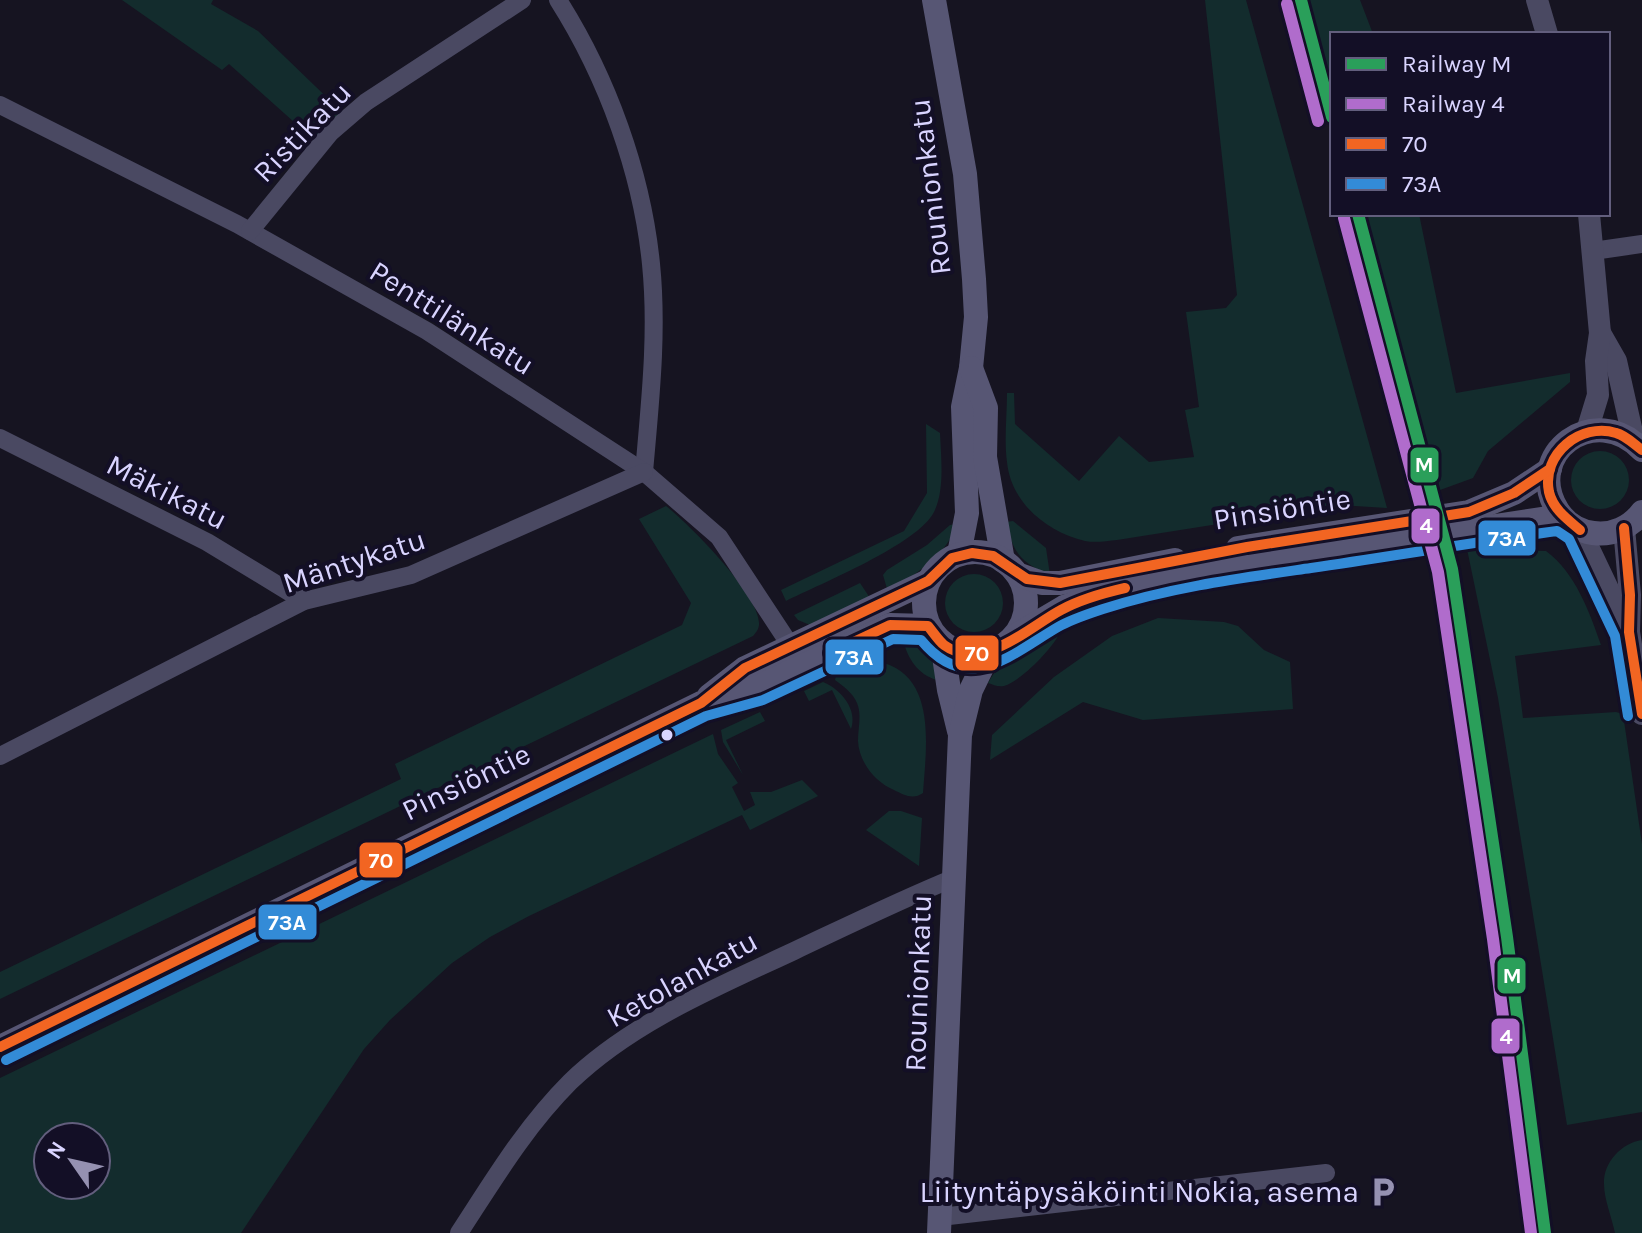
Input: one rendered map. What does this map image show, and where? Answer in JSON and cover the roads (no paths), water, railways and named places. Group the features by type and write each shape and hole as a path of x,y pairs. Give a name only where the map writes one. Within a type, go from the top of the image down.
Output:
{"main road":[{"name":"Rounionkatu","path":"934,0 965,174 976,317 963,407 967,513 959,554"},
{"name":"Rounionkatu","path":"971,368 986,408 985,457 1010,567"},
{"path":"1587,431 1611,431 1638,445"},
{"name":"Pinsiöntie","path":"1010,567 1042,583 1060,583 1247,547 1469,512 1514,493 1550,469 1563,445 1587,431"},
{"path":"1550,469 1548,485 1552,502 1571,523"},
{"name":"Pinsiöntie","path":"1015,636 1064,607 1112,591 1193,572 1571,523 1595,533 1610,533 1633,520"},
{"path":"959,554 989,554 1010,567 1024,589 1026,605 1023,621 1015,636 989,653 972,655 956,652 935,635 924,611 924,596 928,581 936,570 959,554"},
{"name":"Pinsiöntie","path":"0,1047 701,703 758,687 797,656 928,581"},
{"name":"Pinsiöntie","path":"797,656 890,625 935,635"},
{"name":"Rounionkatu","path":"935,635 960,735"},
{"name":"Rounionkatu","path":"939,1225 960,735 971,690 989,653"}],"street":[{"name":"Ristikatu","path":"250,231 330,133 366,102 522,0"},
{"path":"558,0 588,51 603,85 636,184 651,263 651,388 644,472"},
{"path":"1537,0 1546,32"},
{"name":"Penttilänkatu","path":"0,105 250,231 427,331 644,472 719,537 797,656"},
{"path":"1587,431 1598,395 1596,361 1600,333 1589,216"},
{"path":"1593,251 1642,244"},
{"path":"1600,333 1616,361 1638,445"},
{"name":"Mäkikatu","path":"0,438 207,542 304,601"},
{"name":"Mäntykatu","path":"0,756 304,601 411,575 644,472"},
{"path":"1633,520 1630,595 1642,714"},
{"path":"1571,523 1634,642"},
{"name":"Ketolankatu","path":"459,1233 528,1129 572,1081 621,1041 673,1009 954,878"},
{"path":"939,1225 1326,1173"}],"rail line":[{"name":"M","path":"1301,0 1330,109"},
{"name":"4","path":"1287,4 1318,121"},
{"name":"M","path":"1359,216 1452,569 1507,937 1545,1233"},
{"name":"4","path":"1344,218 1438,572 1493,939 1531,1233"}],"place":[{"name":"Liityntäpysäköinti Nokia, asema","path":"1383,1192"}]}
